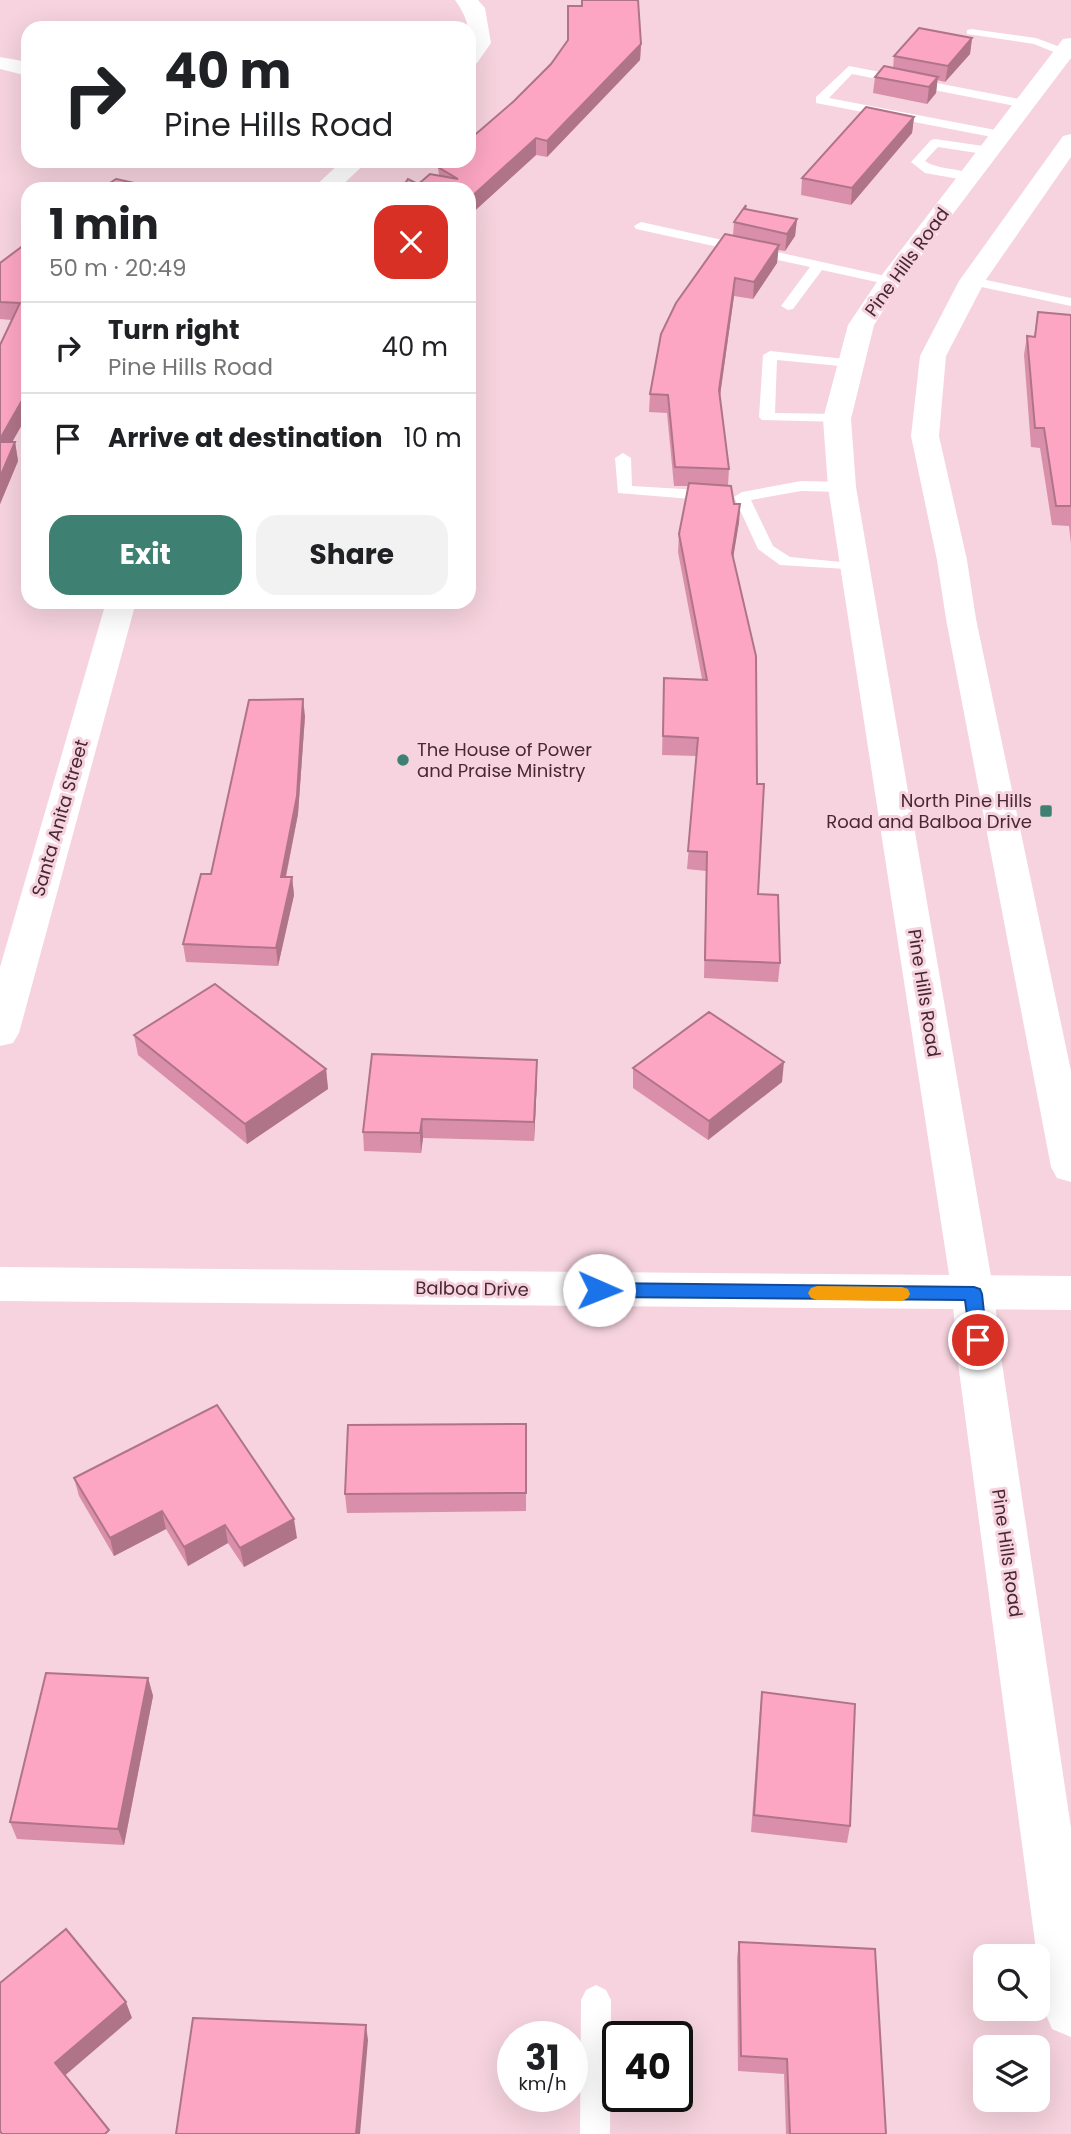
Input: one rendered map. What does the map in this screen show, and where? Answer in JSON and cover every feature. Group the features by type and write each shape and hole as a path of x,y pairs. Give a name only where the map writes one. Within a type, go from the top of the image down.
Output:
{"main road":[{"path":"465,0 475,8 480,43 476,48"},
{"name":"Pine Hills Road","path":"1069,51 1025,104 890,281 861,325 837,419 842,487 974,1294 980,1363 1071,2010"},
{"path":"0,63 21,68"},
{"path":"1071,141 972,281 933,356 925,436 952,560 963,632 1071,1167"},
{"path":"332,182 348,168"},
{"name":"Santa Anita Street","path":"0,1033 119,609"},
{"name":"Balboa Drive","path":"0,1284 1071,1293"}],"lane":[{"path":"971,32 1036,41 1069,51"},
{"path":"987,154 820,100 849,70 1025,104"},
{"path":"642,226 890,281"},
{"path":"789,306 818,266"},
{"path":"972,281 1071,302"},
{"path":"837,419 767,417 770,355 850,363"},
{"path":"623,458 624,489 742,497 801,486 842,487"},
{"path":"742,497 766,550 786,562 856,567"},
{"path":"595,2134 596,2000"}],"building":[{"path":"582,0 638,0 641,44 547,141 536,138 476,193 476,182 421,182 430,174 458,179 440,168 476,168 476,134 551,64 568,40 568,6 582,6"},
{"path":"919,28 972,38 948,66 894,56"},
{"path":"884,66 938,77 929,87 875,77"},
{"path":"866,107 914,117 852,188 802,178"},
{"path":"746,205 745,209 797,219 787,234 734,222"},
{"path":"725,234 779,245 754,282 735,278 719,390 729,469 675,467 668,395 650,394 661,334 676,303"},
{"path":"21,247 21,402 0,439 0,345 20,303 0,302 0,263"},
{"path":"1038,312 1071,315 1071,506 1056,506 1044,428 1035,428 1027,336 1035,337"},
{"path":"0,442 15,442 0,477"},
{"path":"689,483 731,486 734,504 740,504 732,553 756,656 757,784 764,784 758,894 778,895 780,963 705,960 707,852 688,851 698,738 663,736 664,678 707,680 679,534"},
{"path":"303,699 297,796 281,877 292,877 276,948 183,944 201,874 211,874 249,700"},
{"path":"215,984 326,1069 245,1124 134,1035"},
{"path":"709,1012 784,1062 709,1121 633,1068"},
{"path":"372,1054 537,1060 534,1122 422,1119 420,1133 363,1132"},
{"path":"217,1405 294,1519 240,1548 225,1525 184,1547 162,1511 110,1538 74,1478"},
{"path":"526,1424 526,1493 345,1494 348,1425"},
{"path":"46,1673 148,1678 118,1829 10,1822"},
{"path":"762,1692 855,1704 850,1826 754,1815"},
{"path":"66,1929 126,2002 55,2063 109,2130 105,2134 2,2134 0,1983"},
{"path":"739,1942 875,1949 886,2134 790,2134 787,2059 741,2056"},
{"path":"193,2018 366,2025 356,2134 176,2134"}],"slow traffic":[{"path":"817,1293 902,1294"}],"place":[{"name":"The House of Power and Praise Ministry","path":"403,760"},
{"name":"North Pine Hills Road and Balboa Drive","path":"1046,811"}],"route":[{"path":"599,1290 974,1294 978,1340"}]}
